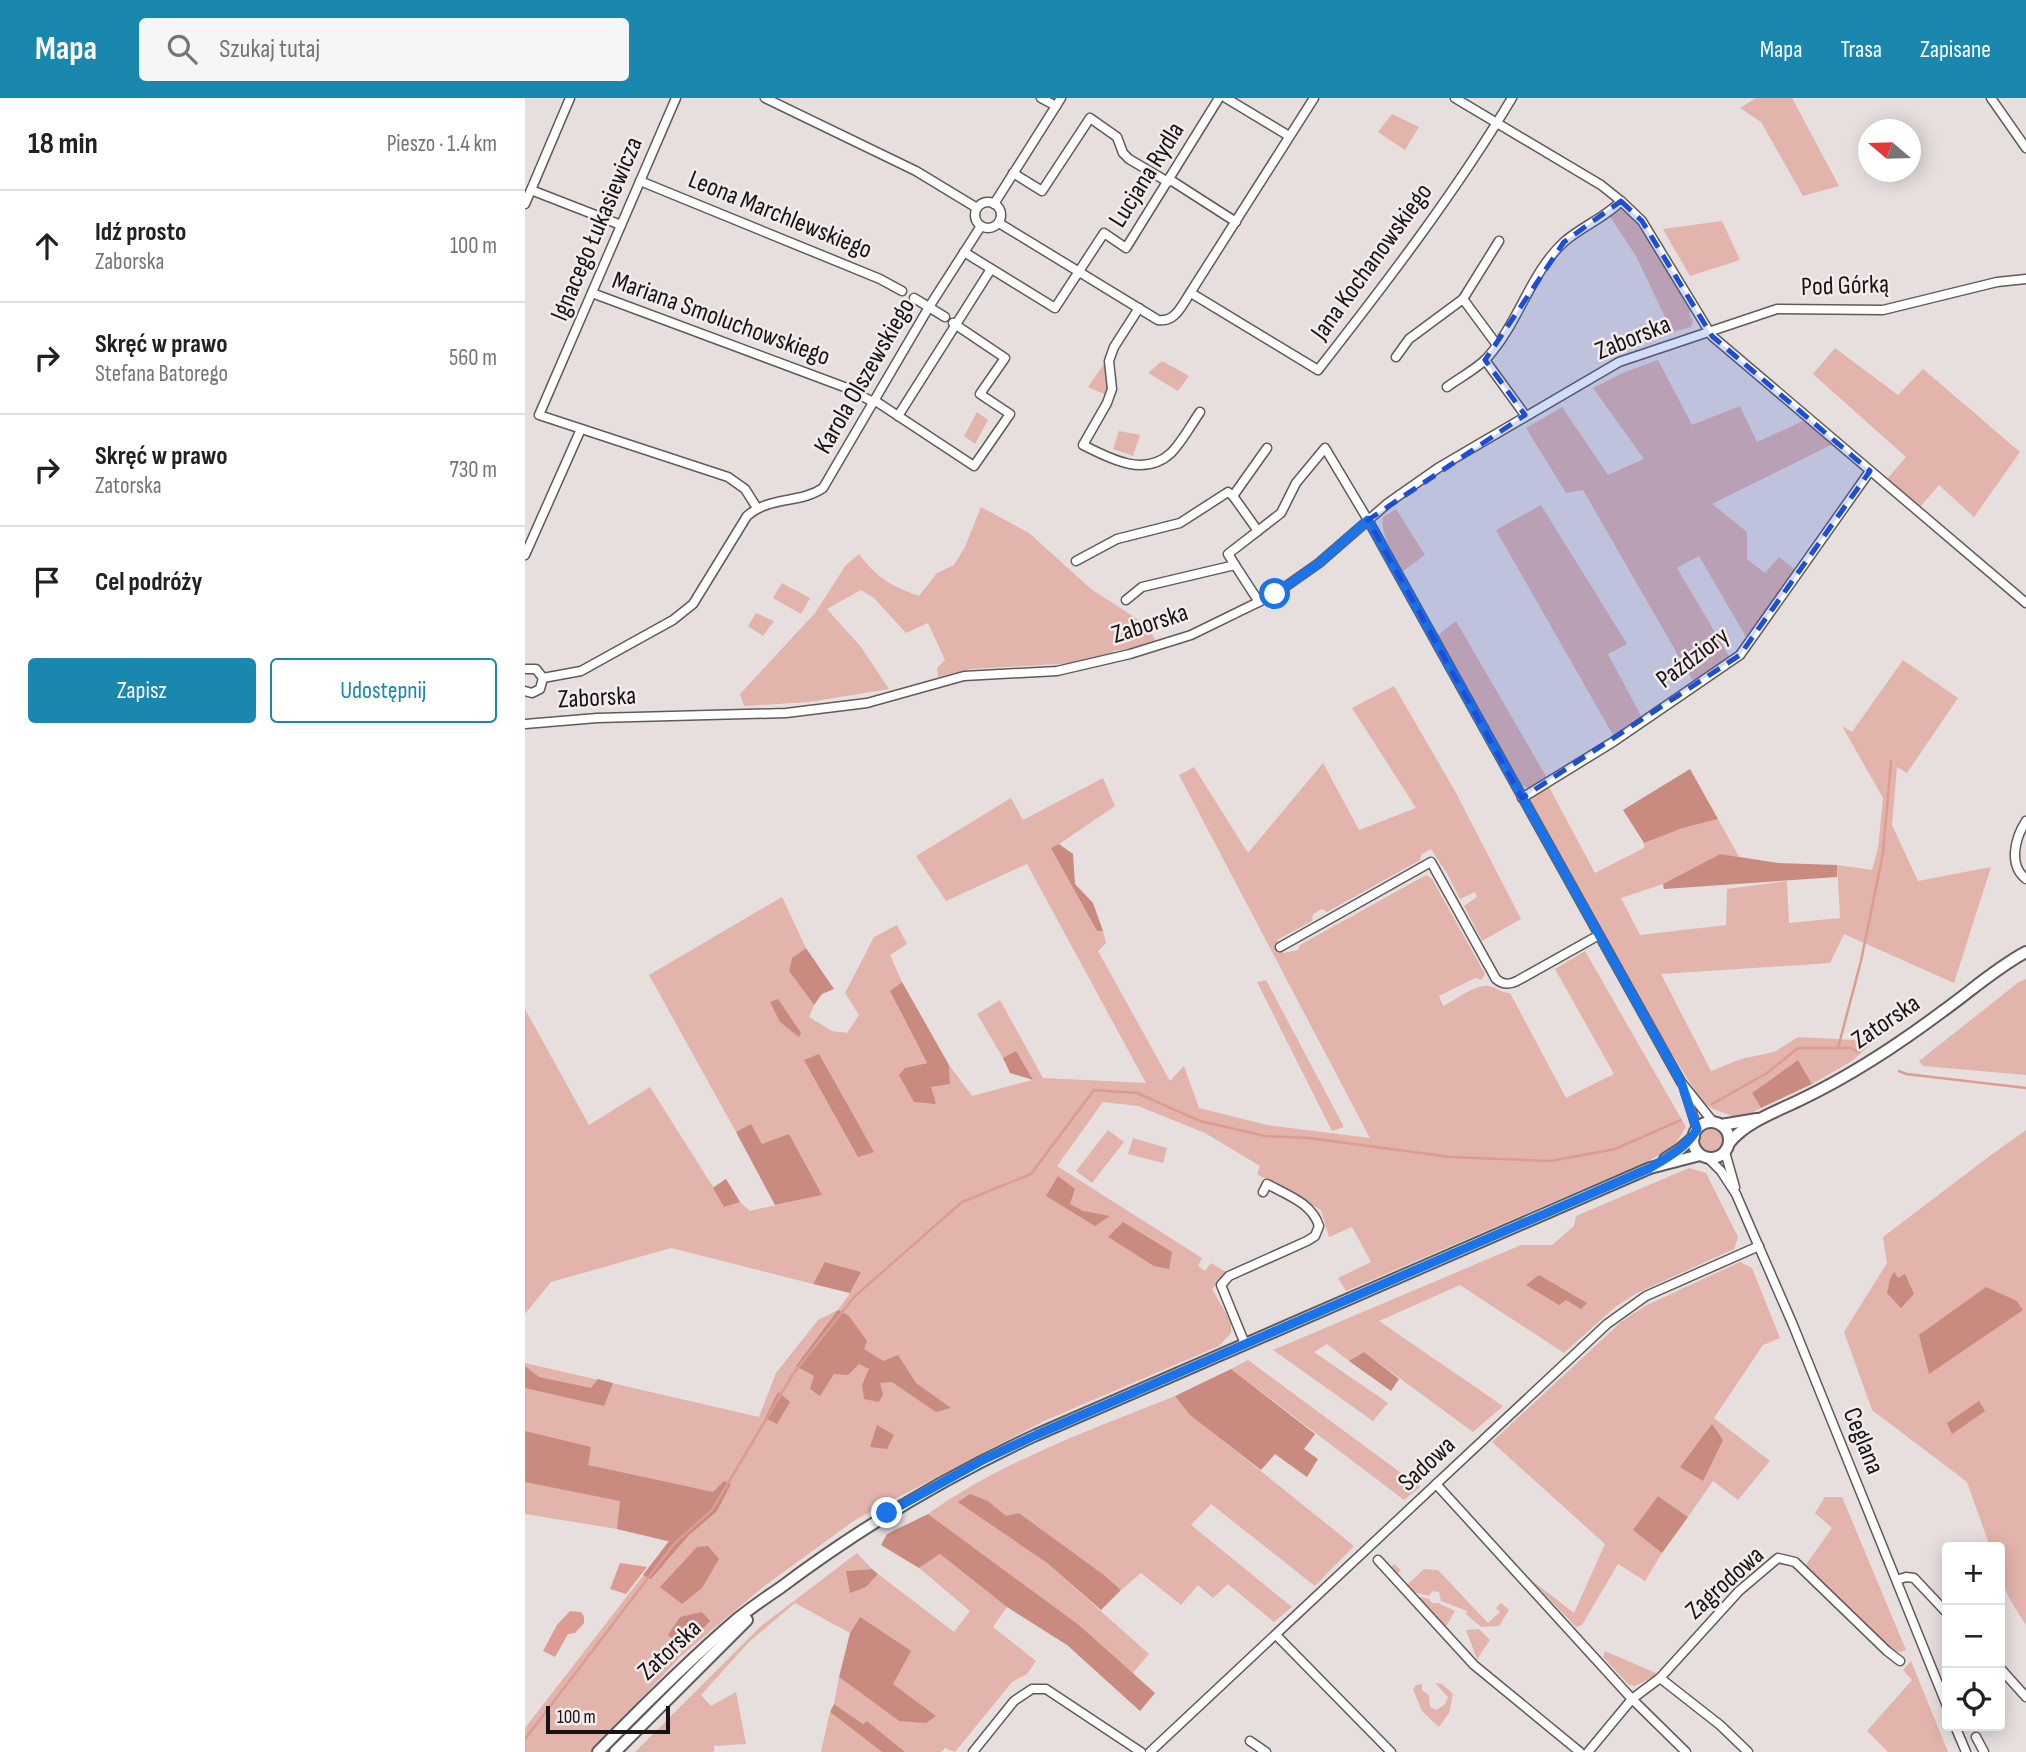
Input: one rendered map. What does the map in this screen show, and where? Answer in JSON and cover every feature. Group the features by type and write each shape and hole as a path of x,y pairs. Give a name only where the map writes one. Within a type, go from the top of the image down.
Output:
{"main road":[{"name":"Zatorska","path":"1727,1147 1734,1137 1763,1118 1804,1099 1879,1056 1981,981 2026,952"},
{"name":"Zatorska","path":"1717,1124 1763,1118"},
{"path":"1717,1124 1728,1133 1727,1147 1718,1157 1704,1157 1694,1147 1695,1133 1702,1125 1717,1124"},
{"name":"Zatorska","path":"598,1752 701,1651 739,1618 822,1556 887,1513 981,1461 1650,1168 1679,1150 1695,1133"},
{"name":"Zatorska","path":"1650,1168 1704,1157"},
{"name":"Zatorska","path":"615,1752 779,1588"}],"street":[{"path":"525,204 570,98"},
{"name":"Ignacego Łukasiewicza","path":"581,429 539,415 676,98"},
{"path":"765,98 916,171 977,208"},
{"path":"1041,98 1056,106"},
{"path":"994,204 1061,98"},
{"name":"Lucjana Rydla","path":"1079,271 1104,233 1126,248 1219,98"},
{"path":"1226,98 1289,136"},
{"path":"999,223 1158,320 1167,321 1173,318 1191,293 1314,98"},
{"path":"1455,98 1601,185 1621,201 1641,221 1709,330 2026,603"},
{"path":"1497,124 1512,98"},
{"path":"1991,98 2026,148"},
{"path":"1013,173 1042,191 1090,117 1117,137 1123,153 1129,159 1236,222"},
{"name":"Jana Kochanowskiego","path":"1191,293 1318,370 1369,305 1497,124"},
{"name":"Leona Marchlewskiego","path":"640,181 880,279 902,291"},
{"path":"531,190 621,225"},
{"path":"1447,387 1485,360 1548,261 1564,242 1614,209 1621,201"},
{"path":"983,203 994,204 1000,211 999,223 992,228 981,226 975,216 977,208 983,203"},
{"name":"Karola Olszewskiego","path":"757,508 778,500 808,496 823,488 929,307 981,226"},
{"path":"1396,356 1409,339 1463,299 1499,241"},
{"path":"964,252 1055,308 1079,271"},
{"path":"898,416 954,323 991,269"},
{"name":"Pod Górką","path":"1709,330 1777,309 1883,310 1997,282 2026,279"},
{"name":"Mariana Smoluchowskiego","path":"592,293 847,388 874,401 974,466 1010,414 980,394 1005,358 954,323"},
{"path":"914,298 945,317"},
{"path":"1463,299 1497,345"},
{"path":"1139,308 1114,347 1109,361 1112,389 1083,445 1109,459 1129,465 1159,461 1171,453 1200,412"},
{"name":"Zaborska","path":"525,724 597,718 786,713 867,703 964,676 1057,671 1130,654 1191,635 1275,594 1319,563 1388,503 1438,468 1525,415 1619,362 1709,330"},
{"path":"1485,360 1525,415"},
{"path":"525,555 581,429 735,480 750,495 757,508 747,516 693,604 673,620 580,671 544,678"},
{"path":"1259,602 1228,554 1281,513 1296,483 1325,447 1681,1082 1717,1124"},
{"path":"1233,496 1267,448"},
{"name":"Paździory","path":"1522,798 1613,742 1740,655 1870,471"},
{"path":"1076,561 1117,539 1180,523 1228,492 1258,531"},
{"path":"1126,600 1142,587 1235,565"},
{"path":"525,669 536,669 544,678"},
{"path":"525,691 532,693 540,689 544,678"},
{"path":"2026,821 2014,855 2016,868 2026,879"},
{"path":"1427,853 1496,979 1505,984 1517,981 1599,935"},
{"path":"1280,947 1292,946 1322,918 1431,862"},
{"path":"1681,1082 1695,1133"},
{"name":"Ceglana","path":"1727,1147 1736,1194 1942,1693"},
{"name":"Ceglana","path":"1704,1157 1736,1194"},
{"path":"1245,1344 1221,1285 1237,1269 1307,1241 1315,1236 1318,1226 1310,1209 1296,1200 1266,1185 1262,1192"},
{"name":"Sadowa","path":"1150,1752 1620,1314 1646,1296 1759,1246"},
{"path":"1436,1484 1632,1699 1686,1752"},
{"name":"Zagrodowa","path":"1588,1752 1632,1699 1660,1678 1739,1591 1778,1558 1795,1562 1900,1661"},
{"path":"1378,1560 1474,1665 1580,1752"},
{"path":"1897,1580 1914,1578 1942,1608"},
{"path":"1276,1635 1391,1752"},
{"path":"2005,1674 2026,1697"},
{"path":"1660,1678 1720,1725 1748,1752"},
{"path":"973,1752 1013,1701 1032,1689 1046,1689 1141,1752"},
{"path":"1957,1731 1966,1752"},
{"path":"1976,1737 1984,1752"},
{"path":"1250,1741 1266,1752"}],"highlighted area":[{"path":"1621,201 1642,221 1712,336 1870,471 1740,655 1522,798 1368,520 1525,415 1485,360 1564,242"}],"shaded area":[{"path":"1756,98 1792,98 1839,186 1803,196 1761,122 1740,108"},
{"path":"1392,114 1419,127 1405,150 1378,132"},
{"path":"1621,205 1639,223 1692,310 1689,313 1693,321 1691,327 1672,332 1636,256 1609,215"},
{"path":"1722,221 1740,260 1690,276 1663,229"},
{"path":"1835,348 1898,395 1923,369 2020,452 1974,517 1939,485 1920,507 1887,479 1906,457 1813,374"},
{"path":"1112,352 1109,396 1088,387"},
{"path":"1658,360 1692,425 1740,406 1757,442 1803,421 1835,443 1712,504 1747,532 1747,559 1765,573 1779,557 1795,570 1746,637 1699,556 1677,568 1729,656 1693,681 1583,490 1566,493 1526,428 1562,407 1608,475 1644,459 1593,388"},
{"path":"1162,361 1189,376 1178,391 1148,373"},
{"path":"977,412 988,420 975,444 964,436"},
{"path":"1119,431 1140,435 1133,456 1113,449"},
{"path":"1541,505 1627,644 1608,654 1641,716 1613,735 1496,530"},
{"path":"981,507 1029,533 1091,589 1145,624 1157,642 1113,651 1113,655 1076,663 971,669 938,677 937,668 945,660 928,623 906,633 874,598 861,590 827,609 861,647 889,689 809,702 744,706 740,694 815,613 846,565 859,554 885,580 919,596 937,573 954,565 965,547"},
{"path":"1396,509 1425,555 1403,571 1389,545 1383,524 1383,517"},
{"path":"782,583 810,598 801,614 773,598"},
{"path":"756,613 774,621 763,636 748,626"},
{"path":"1456,621 1547,778 1529,789 1522,785 1438,635"},
{"path":"1903,660 1958,698 1907,773 1897,767 1892,825 1918,881 1991,867 1954,983 1844,934 1830,963 1661,974 1711,1071 1741,1059 1774,1052 1798,1037 1875,1041 1852,1061 1812,1084 1798,1060 1752,1093 1761,1108 1741,1119 1713,1109 1702,1102 1660,1035 1529,800 1549,787 1595,873 1644,848 1644,843 1683,828 1718,819 1739,857 1720,854 1663,884 1621,898 1640,935 1726,925 1727,889 1787,881 1789,923 1840,918 1837,865 1872,870 1878,848 1883,798 1842,726 1852,732"},
{"path":"1394,686 1455,791 1521,919 1482,941 1464,906 1477,897 1475,892 1460,899 1431,849 1422,854 1420,860 1327,912 1322,909 1313,914 1312,921 1277,940 1283,953 1298,950 1300,945 1426,875 1432,879 1485,974 1482,980 1475,978 1439,996 1443,1006 1483,986 1510,993 1566,1098 1614,1074 1555,969 1585,951 1686,1127 1673,1148 1346,1291 1338,1278 1371,1262 1352,1227 1329,1237 1321,1210 1257,1174 1260,1166 1205,1133 1138,1106 1103,1102 1057,1166 1202,1258 1198,1266 1205,1271 1211,1263 1226,1272 1212,1289 1231,1322 1231,1333 1219,1346 1044,1421 855,1520 763,1587 681,1656 592,1752 525,1752 525,1728 669,1542 617,1529 525,1514 525,1363 759,1417 776,1373 818,1320 838,1310 861,1272 826,1262 813,1284 671,1248 551,1282 525,1314 525,1009 589,1125 650,1087 713,1187 726,1179 740,1202 750,1211 821,1195 762,1144 751,1125 736,1132 649,975 782,897 806,948 792,958 789,971 814,1005 809,1017 832,1031 847,1033 859,1015 845,993 874,937 897,925 907,944 890,955 902,982 890,991 927,1063 905,1068 931,1086 950,1084 949,1065 972,1096 1032,1080 1016,1052 1003,1058 977,1014 1000,1000 1043,1078 1146,1083 1027,864 946,901 916,856 1011,798 1023,820 1103,778 1115,806 1052,849 1097,931 1103,931 1106,943 1098,951 1170,1081 1184,1066 1199,1108 1267,1125 1370,1138 1179,775 1194,767 1248,853 1323,763 1359,830 1416,808 1352,708"},
{"path":"1690,769 1718,819 1683,828 1644,843 1623,810"},
{"path":"1059,844 1073,854 1075,884 1093,903 1103,931 1097,931 1051,848"},
{"path":"1720,854 1778,863 1837,865 1837,877 1664,889 1663,884"},
{"path":"806,948 834,989 822,994 814,1005 789,971 792,958"},
{"path":"2026,979 2026,1075 1923,1066 1919,1061"},
{"path":"1266,980 1344,1127 1332,1131 1257,982"},
{"path":"902,982 949,1065 950,1084 931,1087 936,1104 914,1102 899,1075 905,1068 927,1063 890,991"},
{"path":"778,999 801,1033 799,1037 780,1022 770,1002"},
{"path":"1016,1051 1033,1080 1010,1073 1003,1058"},
{"path":"819,1054 874,1152 858,1157 804,1060"},
{"path":"1798,1060 1812,1084 1761,1108 1752,1093"},
{"path":"751,1124 762,1144 789,1134 822,1195 775,1205 736,1132"},
{"path":"1711,1129 1720,1132 1723,1141 1720,1150 1711,1153 1702,1150 1699,1141 1702,1132"},
{"path":"1108,1130 1124,1142 1092,1183 1076,1171"},
{"path":"2026,1130 2026,1625 2005,1589 2005,1542 1988,1542 1967,1482 1872,1410 1844,1332 1887,1263 1883,1237"},
{"path":"1133,1138 1167,1148 1163,1163 1128,1154"},
{"path":"1689,1168 1706,1173 1738,1237 1734,1249 1637,1293 1615,1307 1564,1353 1460,1285 1379,1321 1503,1406 1473,1432 1364,1352 1349,1361 1327,1344 1314,1352 1388,1403 1373,1421 1273,1350 1521,1245 1552,1245 1574,1226 1576,1216"},
{"path":"1058,1176 1075,1189 1070,1204 1083,1211 1110,1216 1095,1226 1046,1196"},
{"path":"726,1179 740,1202 724,1207 713,1188"},
{"path":"1123,1222 1172,1252 1169,1269 1154,1266 1108,1237"},
{"path":"825,1262 861,1272 850,1293 813,1284"},
{"path":"1740,1262 1752,1268 1780,1338 1763,1345 1714,1418 1770,1461 1738,1500 1713,1481 1688,1517 1658,1496 1634,1530 1662,1553 1645,1581 1618,1564 1582,1625 1576,1627 1530,1579 1574,1613 1605,1544 1492,1442 1621,1322 1645,1306"},
{"path":"1894,1272 1898,1278 1905,1274 1914,1294 1901,1308 1887,1293"},
{"path":"1539,1275 1587,1303 1581,1309 1566,1300 1559,1305 1526,1285"},
{"path":"1986,1287 2017,1301 2023,1310 1929,1374 1919,1335"},
{"path":"838,1310 849,1316 867,1341 864,1349 883,1361 898,1355 916,1383 951,1408 936,1412 892,1382 880,1383 883,1394 879,1402 864,1399 862,1385 869,1369 859,1364 848,1375 834,1374 820,1396 810,1389 814,1376 796,1366"},
{"path":"1364,1352 1399,1379 1391,1391 1349,1361"},
{"path":"1248,1360 1420,1487 1404,1500 1231,1369"},
{"path":"525,1366 539,1377 591,1388 598,1379 613,1383 604,1406 525,1388"},
{"path":"1231,1369 1315,1434 1304,1449 1318,1459 1307,1477 1275,1454 1261,1470 1190,1415 1175,1396"},
{"path":"778,1392 790,1402 777,1424 765,1418"},
{"path":"1175,1396 1191,1415 1354,1546 1315,1586 1211,1504 1191,1525 1292,1607 1274,1622 1228,1584 1213,1598 1198,1585 1181,1605 1141,1573 1121,1590 1019,1513 1006,1517 988,1501 959,1501 1047,1563 1149,1654 1132,1674 1079,1625 928,1514 956,1495 1017,1462"},
{"path":"1979,1401 1985,1411 1952,1434 1947,1423"},
{"path":"1712,1424 1723,1440 1703,1481 1680,1467"},
{"path":"877,1425 894,1435 887,1449 870,1447"},
{"path":"525,1431 591,1447 588,1465 713,1492 724,1481 731,1484 717,1511 688,1536 651,1579 643,1575 669,1541 617,1529 620,1501 525,1482"},
{"path":"970,1494 988,1501 1006,1516 1019,1513 1121,1590 1101,1610 1047,1563 958,1502"},
{"path":"1658,1496 1688,1517 1662,1553 1633,1530"},
{"path":"1825,1497 1842,1497 1906,1650 1900,1652 1890,1649 1805,1566 1832,1528 1815,1513"},
{"path":"928,1514 1079,1625 1155,1693 1140,1711 1067,1645 1007,1607 940,1554 919,1568 881,1545 887,1534"},
{"path":"708,1546 719,1559 702,1588 682,1604 660,1587 697,1547"},
{"path":"857,1553 872,1569 846,1571 866,1587 878,1574 954,1632 970,1611 919,1568 940,1554 1007,1607 993,1627 1036,1661 1027,1674 1012,1682 955,1752 945,1748 941,1752 905,1752 867,1721 863,1724 834,1704 839,1677 899,1721 936,1717 893,1684 860,1617 850,1633 795,1603 749,1642 701,1695 711,1706 736,1692 746,1744 714,1746 714,1752 635,1752 761,1626"},
{"path":"620,1563 647,1567 626,1594 610,1589"},
{"path":"1394,1564 1401,1570 1397,1574 1407,1585 1424,1569 1438,1570 1488,1623 1500,1612 1496,1608 1501,1603 1509,1610 1499,1626 1481,1627 1466,1614 1467,1611 1441,1601 1439,1592 1433,1591 1429,1596 1409,1591 1389,1569"},
{"path":"872,1569 878,1574 866,1587 850,1593 846,1571"},
{"path":"1412,1595 1429,1599 1432,1603 1455,1611 1444,1630"},
{"path":"570,1611 581,1612 584,1623 575,1633 568,1634 555,1657 543,1651 557,1625"},
{"path":"702,1612 710,1621 684,1648 668,1635 680,1617"},
{"path":"860,1617 911,1651 893,1684 936,1716 926,1723 899,1721 839,1677 850,1633"},
{"path":"1479,1629 1490,1640 1477,1659 1466,1630"},
{"path":"1605,1651 1658,1674 1635,1686 1629,1685 1603,1657"},
{"path":"1911,1661 1948,1752 1888,1752 1867,1731 1912,1680 1903,1670"},
{"path":"1435,1683 1442,1684 1453,1694 1449,1713 1439,1727 1422,1711 1413,1689 1422,1684 1422,1690 1429,1695 1430,1707 1437,1710 1445,1704 1448,1697"},
{"path":"834,1704 863,1724 867,1721 905,1752 882,1752 830,1712"},
{"path":"830,1712 882,1752 821,1752"}],"waterway":[{"path":"1838,1048 1861,961 1883,853 1891,761"},
{"path":"1712,1104 1767,1073 1798,1048 1851,1048 1859,1052"},
{"path":"1899,1071 2026,1088"},
{"path":"525,1739 674,1544 712,1510 793,1374 854,1297 962,1202 1031,1174 1094,1090 1137,1093 1200,1121 1265,1136 1309,1138 1450,1157 1551,1161 1615,1149 1681,1120"}],"route":[{"path":"887,1513 981,1461 1036,1435 1650,1168 1679,1150 1693,1137 1697,1129 1681,1082 1368,520 1319,563 1275,594"}]}
